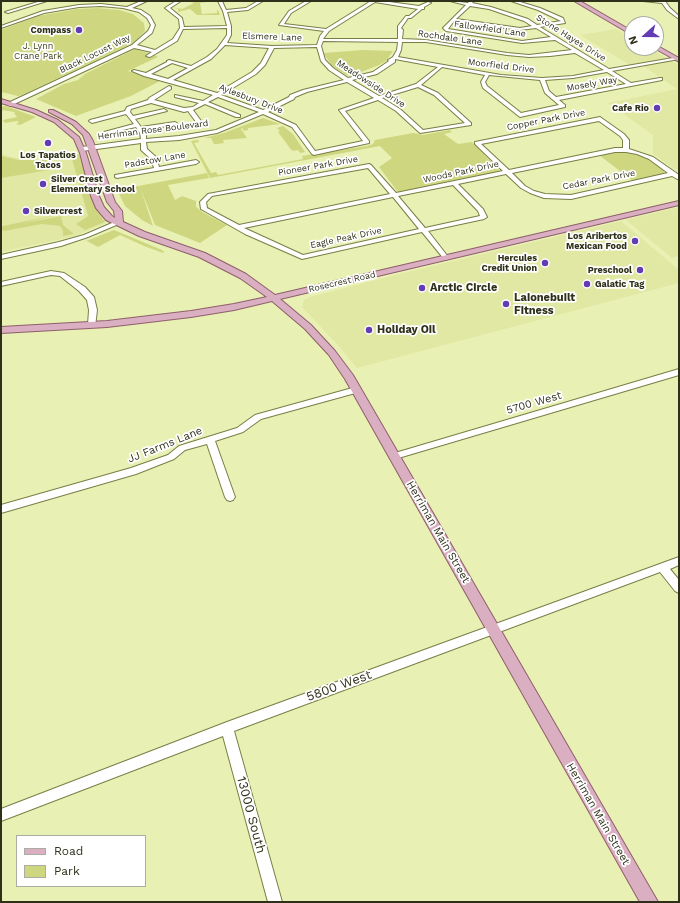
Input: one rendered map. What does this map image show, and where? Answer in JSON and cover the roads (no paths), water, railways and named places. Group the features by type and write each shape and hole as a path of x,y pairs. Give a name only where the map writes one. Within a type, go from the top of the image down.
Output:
{"main road":[{"path":"576,1 624,28"},
{"path":"664,51 678,59"},
{"path":"1,94 60,115 74,123 86,134 93,147 111,202 118,212 119,222 109,218 100,208 95,196 82,149 77,138 56,121 34,111 1,101"},
{"name":"Rosecrest Road","path":"1,330 145,321 191,314 274,298 679,203"},
{"name":"Herriman Main Street","path":"119,222 152,238 202,255 243,276 274,298 308,327 332,353 395,456 648,902"}],"street":[{"path":"6,12 45,1"},
{"path":"1,27 26,17 53,10 79,6 100,5 128,8 145,1"},
{"path":"148,56 175,40 182,28 181,19 168,7 179,1"},
{"path":"168,81 209,58 224,44 229,35 229,27 225,11 220,1"},
{"path":"225,11 247,9 261,1"},
{"path":"309,1 290,12 280,25 327,30"},
{"path":"319,46 327,30 374,1 420,9"},
{"name":"Stone Hayes Drive","path":"452,1 472,2 502,11 538,26 631,85"},
{"path":"453,20 472,2 477,1"},
{"path":"453,20 516,29 562,23 564,20 539,9 512,1"},
{"path":"645,1 664,1 671,12 679,18"},
{"path":"393,59 399,50 401,30 411,18 410,17 420,9 430,4 429,2"},
{"name":"Black Locust Way","path":"10,104 134,46 150,32 153,25 149,18 144,14 128,8"},
{"path":"1,10 26,17"},
{"name":"Fallowfield Lane","path":"453,20 445,28 446,30 522,42 557,38"},
{"path":"182,28 229,27"},
{"name":"Rochdale Lane","path":"321,40 426,41 525,56 577,50"},
{"name":"Elsmere Lane","path":"224,44 272,47 319,46"},
{"path":"134,46 156,52"},
{"name":"Meadowside Drive","path":"319,46 323,60 331,69 398,110 422,132 470,123 436,94 418,85"},
{"path":"92,121 127,112 129,108 151,101 184,110 190,110 254,73 263,64 272,47"},
{"name":"Moorfield Drive","path":"393,59 488,74 542,79 566,78 678,59"},
{"name":"Herriman Rose Boulevard","path":"82,149 143,140 179,138 217,131 232,126 292,98 331,86 332,84 367,75 381,69 393,61 393,59"},
{"path":"146,75 170,62 193,68"},
{"path":"379,98 418,85 432,75 441,66"},
{"name":"Aylesbury Drive","path":"134,71 218,95 279,118 294,126 314,153 367,142 342,110 379,98"},
{"path":"488,74 483,82 485,87 520,114 563,106 547,92 542,79"},
{"name":"Mosely Way","path":"555,99 660,79"},
{"path":"151,101 151,99 169,88"},
{"path":"177,96 203,103 238,116"},
{"path":"132,118 164,110"},
{"path":"190,110 201,125"},
{"path":"127,112 139,127 144,150 154,158 157,169"},
{"name":"Copper Park Drive","path":"477,143 600,119 622,135 626,140 626,150"},
{"path":"106,133 139,127 175,124"},
{"name":"Cedar Park Drive","path":"477,143 523,187 532,192 558,197 571,197 672,174"},
{"name":"Woods Park Drive","path":"240,227 605,152 626,150 639,153 651,158 679,178"},
{"name":"Padstow Lane","path":"117,176 196,162"},
{"name":"Pioneer Park Drive","path":"203,202 210,195 369,166 446,258"},
{"name":"Eagle Peak Drive","path":"203,202 204,209 240,227 247,233 302,257 484,217 481,210 454,183"},
{"path":"1,257 61,244 119,222"},
{"path":"1,284 51,273 62,274 82,288 91,299 93,310 92,325"},
{"name":"5700 West","path":"395,456 679,372"},
{"name":"JJ Farms Lane","path":"1,509 133,471 171,457 182,448 240,430 250,424 258,416 356,390"},
{"path":"210,440 230,497"},
{"name":"5800 West","path":"1,815 227,728 679,561"},
{"path":"662,567 679,588"},
{"name":"13000 South","path":"227,728 275,902"}],"place":[{"name":"Compass","path":"79,30"},
{"name":"Cafe Rio","path":"657,108"},
{"name":"Los Tapatios Tacos","path":"48,143"},
{"name":"Silver Crest Elementary School","path":"43,184"},
{"name":"Silvercrest","path":"26,211"},
{"name":"Los Aribertos Mexican Food","path":"635,241"},
{"name":"Hercules Credit Union","path":"545,263"},
{"name":"Preschool","path":"640,270"},
{"name":"Galatic Tag","path":"587,284"},
{"name":"Arctic Circle","path":"422,288"},
{"name":"Laionebuilt Fitness","path":"506,304"},
{"name":"Holiday Oil","path":"369,330"}],"park label":[{"name":"J. Lynn Crane Park","path":"38,52"}]}
